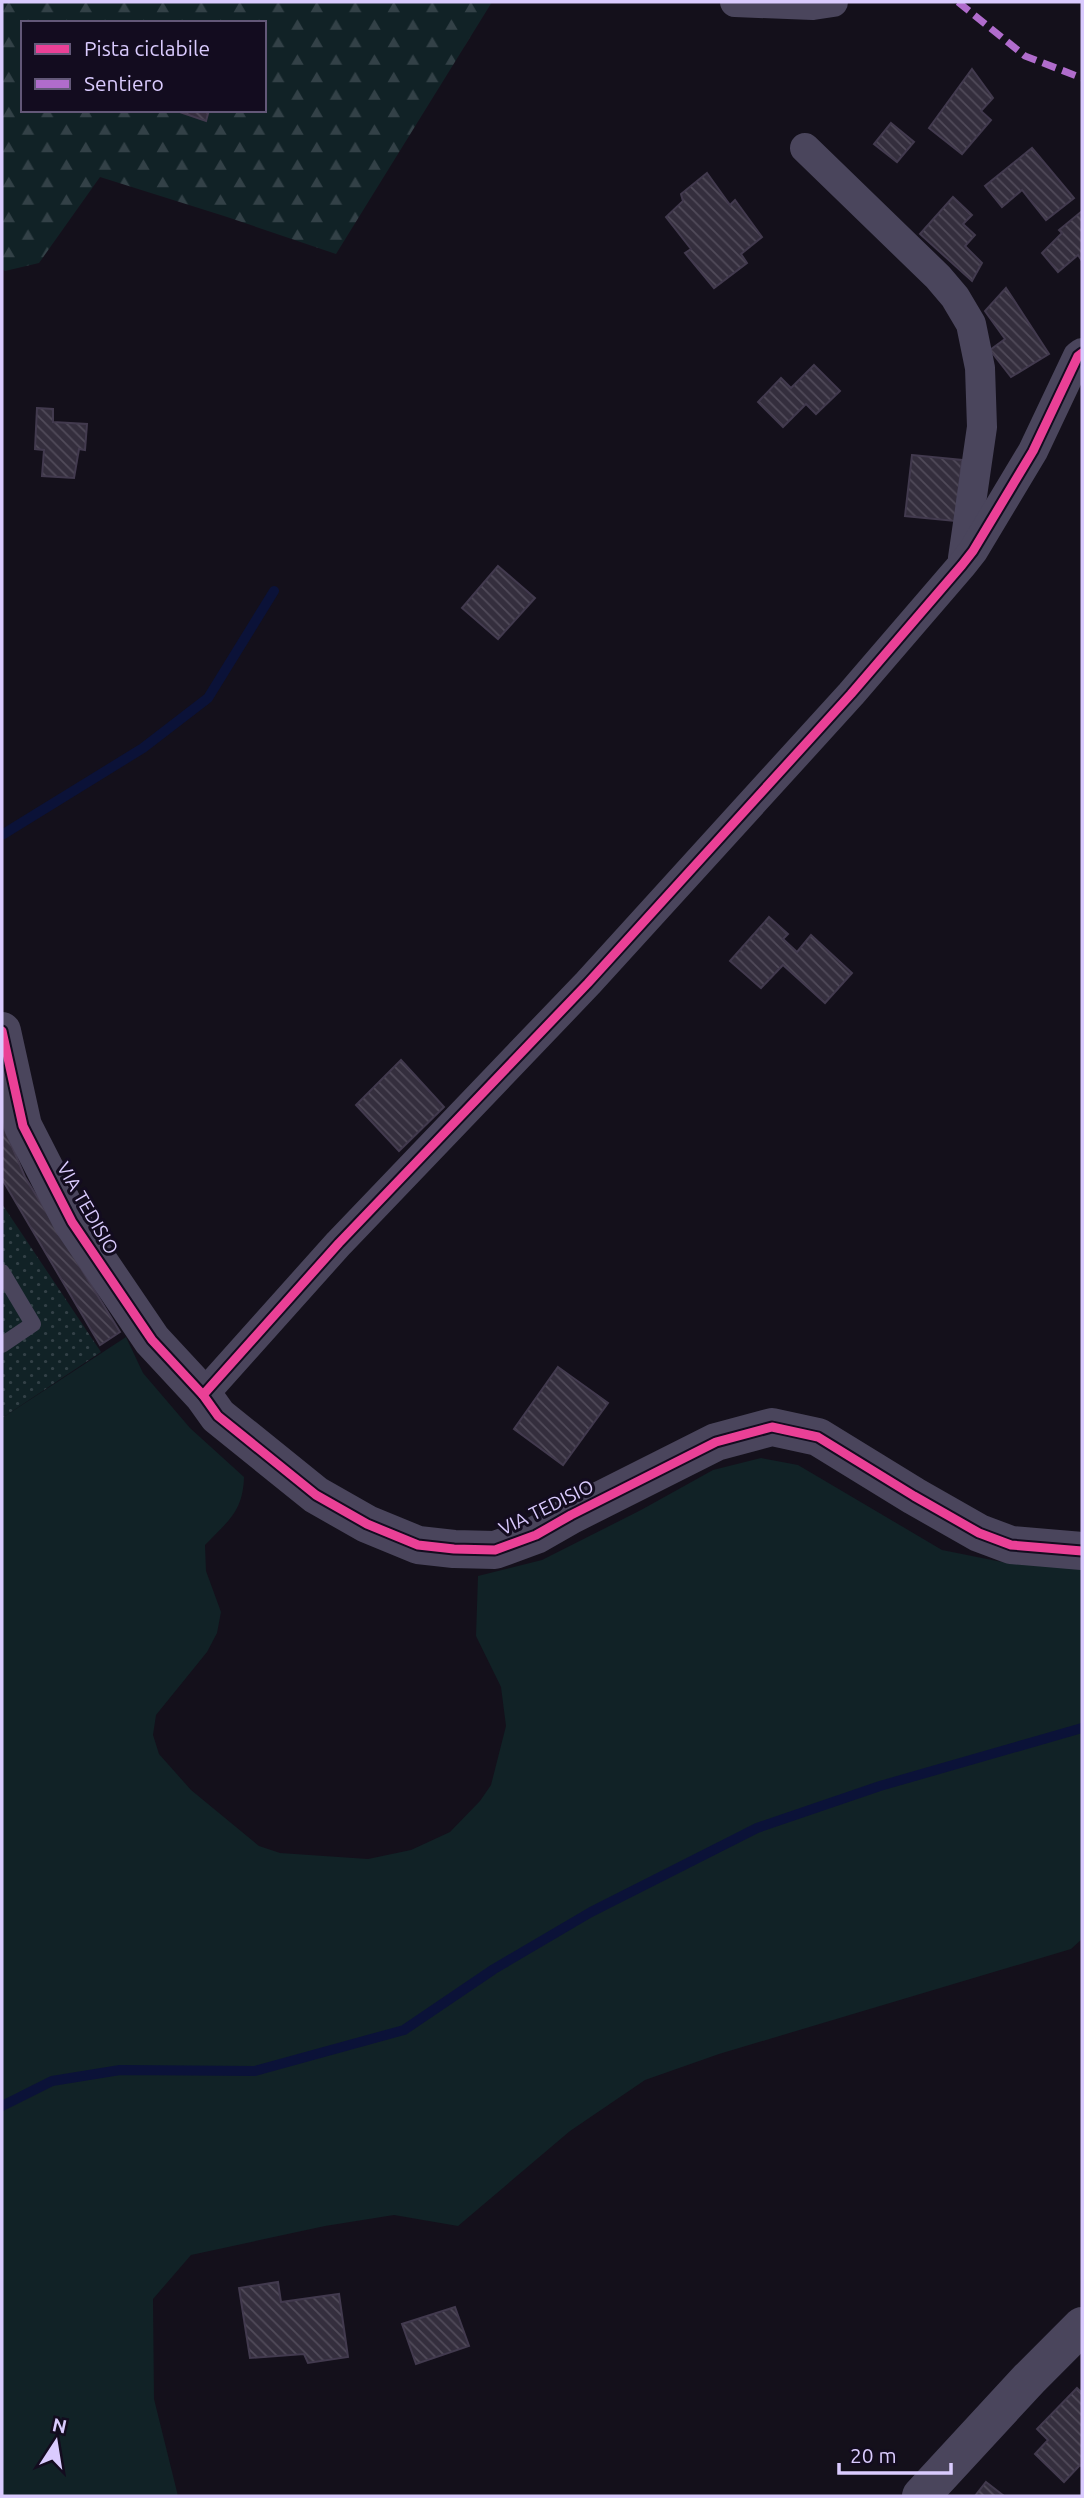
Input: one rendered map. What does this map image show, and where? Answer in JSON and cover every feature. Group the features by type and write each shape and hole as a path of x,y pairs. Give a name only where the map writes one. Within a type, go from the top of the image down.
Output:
{"street":[{"path":"735,2 813,5 834,2"},
{"path":"806,148 938,277 955,297 971,324 980,368 982,427 962,565"},
{"path":"203,1395 339,1243 607,962 851,694 962,565 1033,451 1078,356 1082,353"},
{"name":"VIA TEDISIO","path":"2,1031 23,1126 72,1222 152,1340 203,1395 218,1416 316,1495 367,1524 418,1545 495,1550 536,1535 716,1442 772,1427 818,1437 979,1533 1011,1545 1082,1551"},
{"path":"921,2496 1028,2379 1082,2326"}],"lane":[{"path":"2,1272 33,1324 2,1345"}],"green space":[{"path":"2,2 492,2 336,254 100,177 39,263 5,271 2,269"},
{"path":"2,1204 101,1352 2,1418"},
{"path":"126,1337 143,1373 190,1428 244,1477 241,1499 233,1515 205,1545 206,1571 221,1612 217,1633 207,1652 156,1715 153,1735 159,1754 191,1790 259,1846 280,1853 368,1859 411,1850 450,1832 480,1801 491,1785 506,1726 501,1687 476,1636 478,1576 542,1560 713,1470 761,1458 798,1465 942,1550 1007,1563 1082,1564 1082,1939 1071,1949 719,2054 645,2080 570,2131 458,2226 394,2215 325,2226 191,2255 153,2299 154,2399 178,2496 2,2496 2,1418"}],"building":[{"path":"972,69 993,98 981,111 991,120 962,154 929,128"},
{"path":"180,112 208,112 206,121"},
{"path":"891,123 914,142 897,162 874,144"},
{"path":"1032,148 1074,198 1046,220 1022,190 1002,207 985,186"},
{"path":"707,173 730,205 735,200 762,237 741,254 747,263 714,288 685,253 691,249 666,217 683,201 681,194"},
{"path":"953,197 972,215 963,224 975,235 965,246 982,263 972,281 920,234"},
{"path":"1082,211 1082,261 1078,255 1058,272 1042,253 1062,233 1059,230"},
{"path":"1006,288 1049,354 1011,377 990,350 1005,339 985,311"},
{"path":"814,365 840,391 816,414 806,404 783,427 758,402 781,378 791,388"},
{"path":"37,408 53,409 53,422 87,424 85,450 79,449 74,478 42,476 44,450 35,449"},
{"path":"912,455 962,460 955,521 905,516"},
{"path":"498,566 535,598 498,639 462,608"},
{"path":"769,917 788,934 783,939 797,952 811,935 852,973 825,1003 783,965 761,988 730,961"},
{"path":"401,1060 444,1107 399,1151 356,1105"},
{"path":"2,1123 25,1177 120,1332 100,1345 2,1179"},
{"path":"558,1367 608,1403 563,1465 514,1429"},
{"path":"278,2282 281,2302 339,2294 348,2357 308,2363 304,2354 250,2358 239,2288"},
{"path":"455,2307 469,2346 416,2364 402,2324"},
{"path":"1077,2388 1082,2393 1082,2467 1080,2465 1064,2482 1035,2454 1048,2440 1037,2429"},
{"path":"986,2482 1004,2496 975,2496"}],"waterway":[{"path":"2,835 143,748 208,698 274,591"},
{"path":"2,2106 52,2081 120,2070 255,2071 404,2030 494,1969 591,1912 757,1828 880,1786 1082,1728"}],"marked path":[{"path":"958,2 1025,56 1082,78"}],"cycle path":[{"path":"203,1395 339,1243 588,983 851,694 962,565 1033,451 1078,356 1082,353"},
{"path":"2,1031 23,1126 72,1222 152,1340 203,1395 218,1416 316,1495 367,1524 418,1545 495,1550 536,1535 716,1442 772,1427 818,1437 979,1533 1011,1545 1082,1551"}]}
